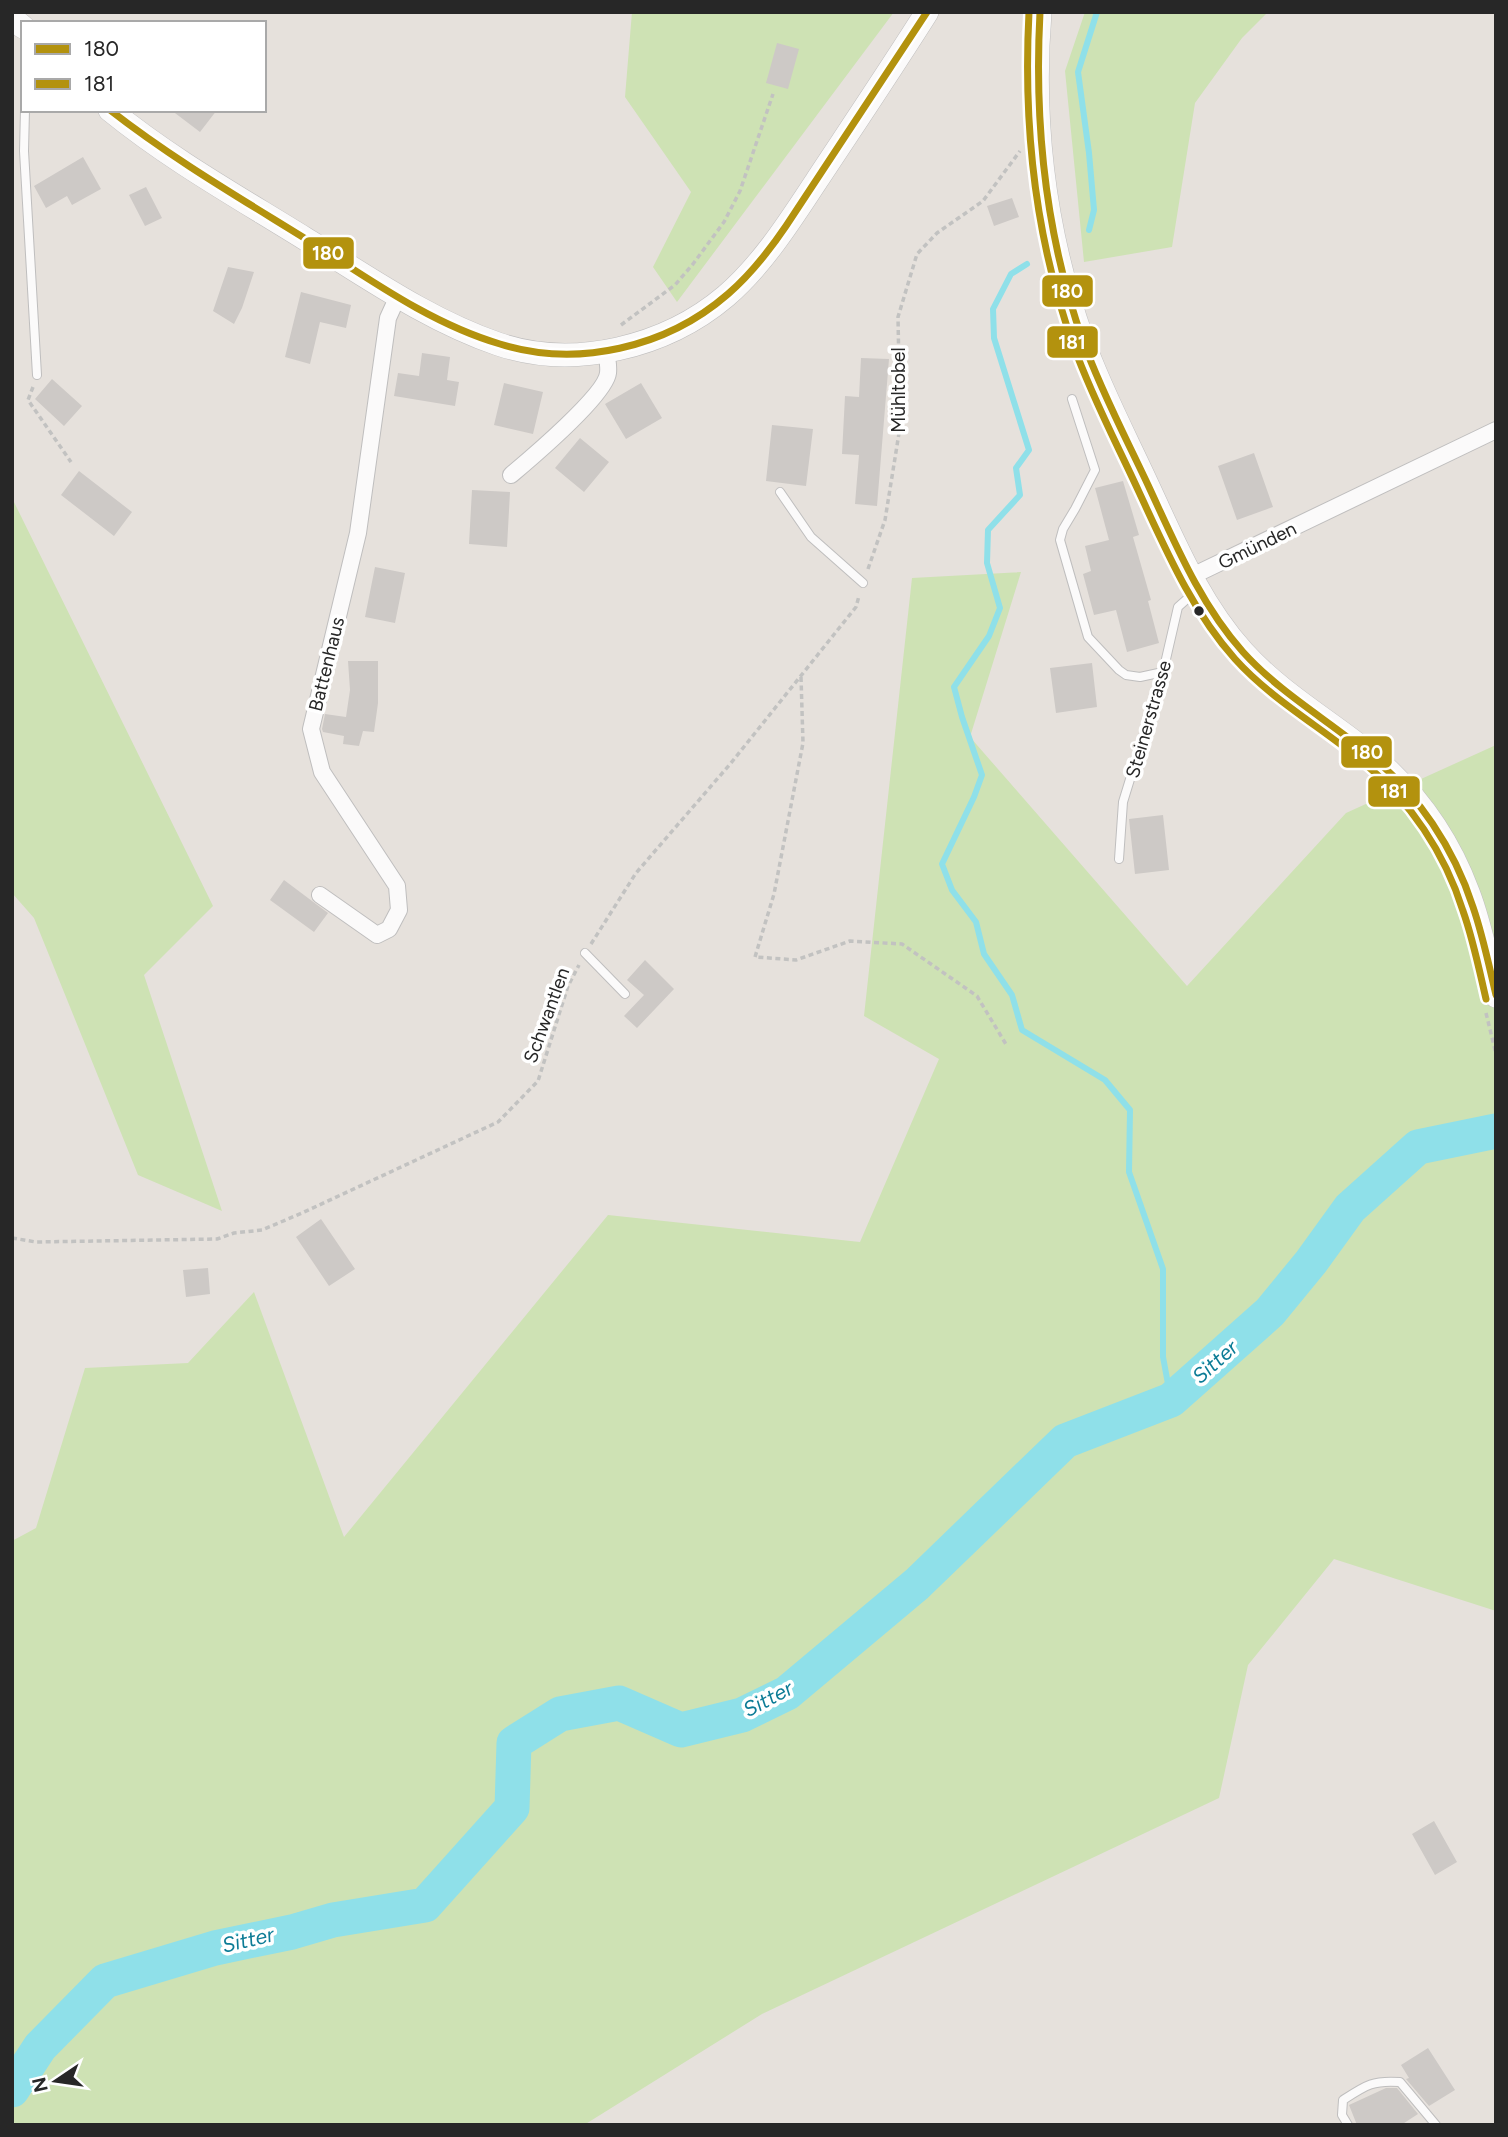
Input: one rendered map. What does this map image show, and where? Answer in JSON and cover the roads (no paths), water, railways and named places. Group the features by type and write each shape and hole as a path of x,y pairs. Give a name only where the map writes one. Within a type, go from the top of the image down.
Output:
{"main road":[{"path":"112,112 147,140 189,167 398,296 457,328 500,345 551,354 606,351 645,342 691,321 725,297 760,262 927,12"},
{"path":"1040,12 1037,86 1043,179 1057,257 1099,381 1194,583 1206,604 1242,652 1269,678 1370,755 1410,793 1431,819 1459,869 1477,919 1496,996"}],"street":[{"name":"Battenhaus","path":"320,895 377,935 389,929 399,910 397,886 322,772 311,729 358,533 388,318 398,296"},
{"path":"511,475 562,432 602,385 608,374 606,351"},
{"name":"Gmünden","path":"1194,583 1496,430"}],"lane":[{"path":"25,112 24,151 37,375"},
{"path":"1072,399 1095,470 1063,529 1060,540 1088,637 1126,675 1140,677 1163,672"},
{"path":"780,492 811,537 863,583"},
{"name":"Steinerstrasse","path":"1119,859 1123,802 1163,672 1178,607 1194,583"},
{"path":"585,953 625,994"},
{"path":"1348,2125 1342,2115 1343,2099 1380,2081 1400,2082 1436,2125"}],"waterway":[{"path":"1089,230 1094,210 1078,72 1097,12"},
{"path":"1027,264 1011,274 993,309 994,338 1029,450 1016,468 1020,495 988,530 987,563 1000,608 989,636 954,687 982,775 942,864 952,890 976,922 984,954 1012,995 1022,1030 1105,1080 1130,1110 1129,1172 1163,1269 1163,1357 1171,1400"},
{"name":"Sitter","path":"12,2090 40,2047 105,1981 215,1948 292,1932 333,1920 425,1905 512,1808 514,1743 560,1714 619,1703 681,1730 742,1715 787,1693 917,1584 1065,1441 1171,1400 1270,1312 1350,1208 1418,1147 1496,1131"}]}
